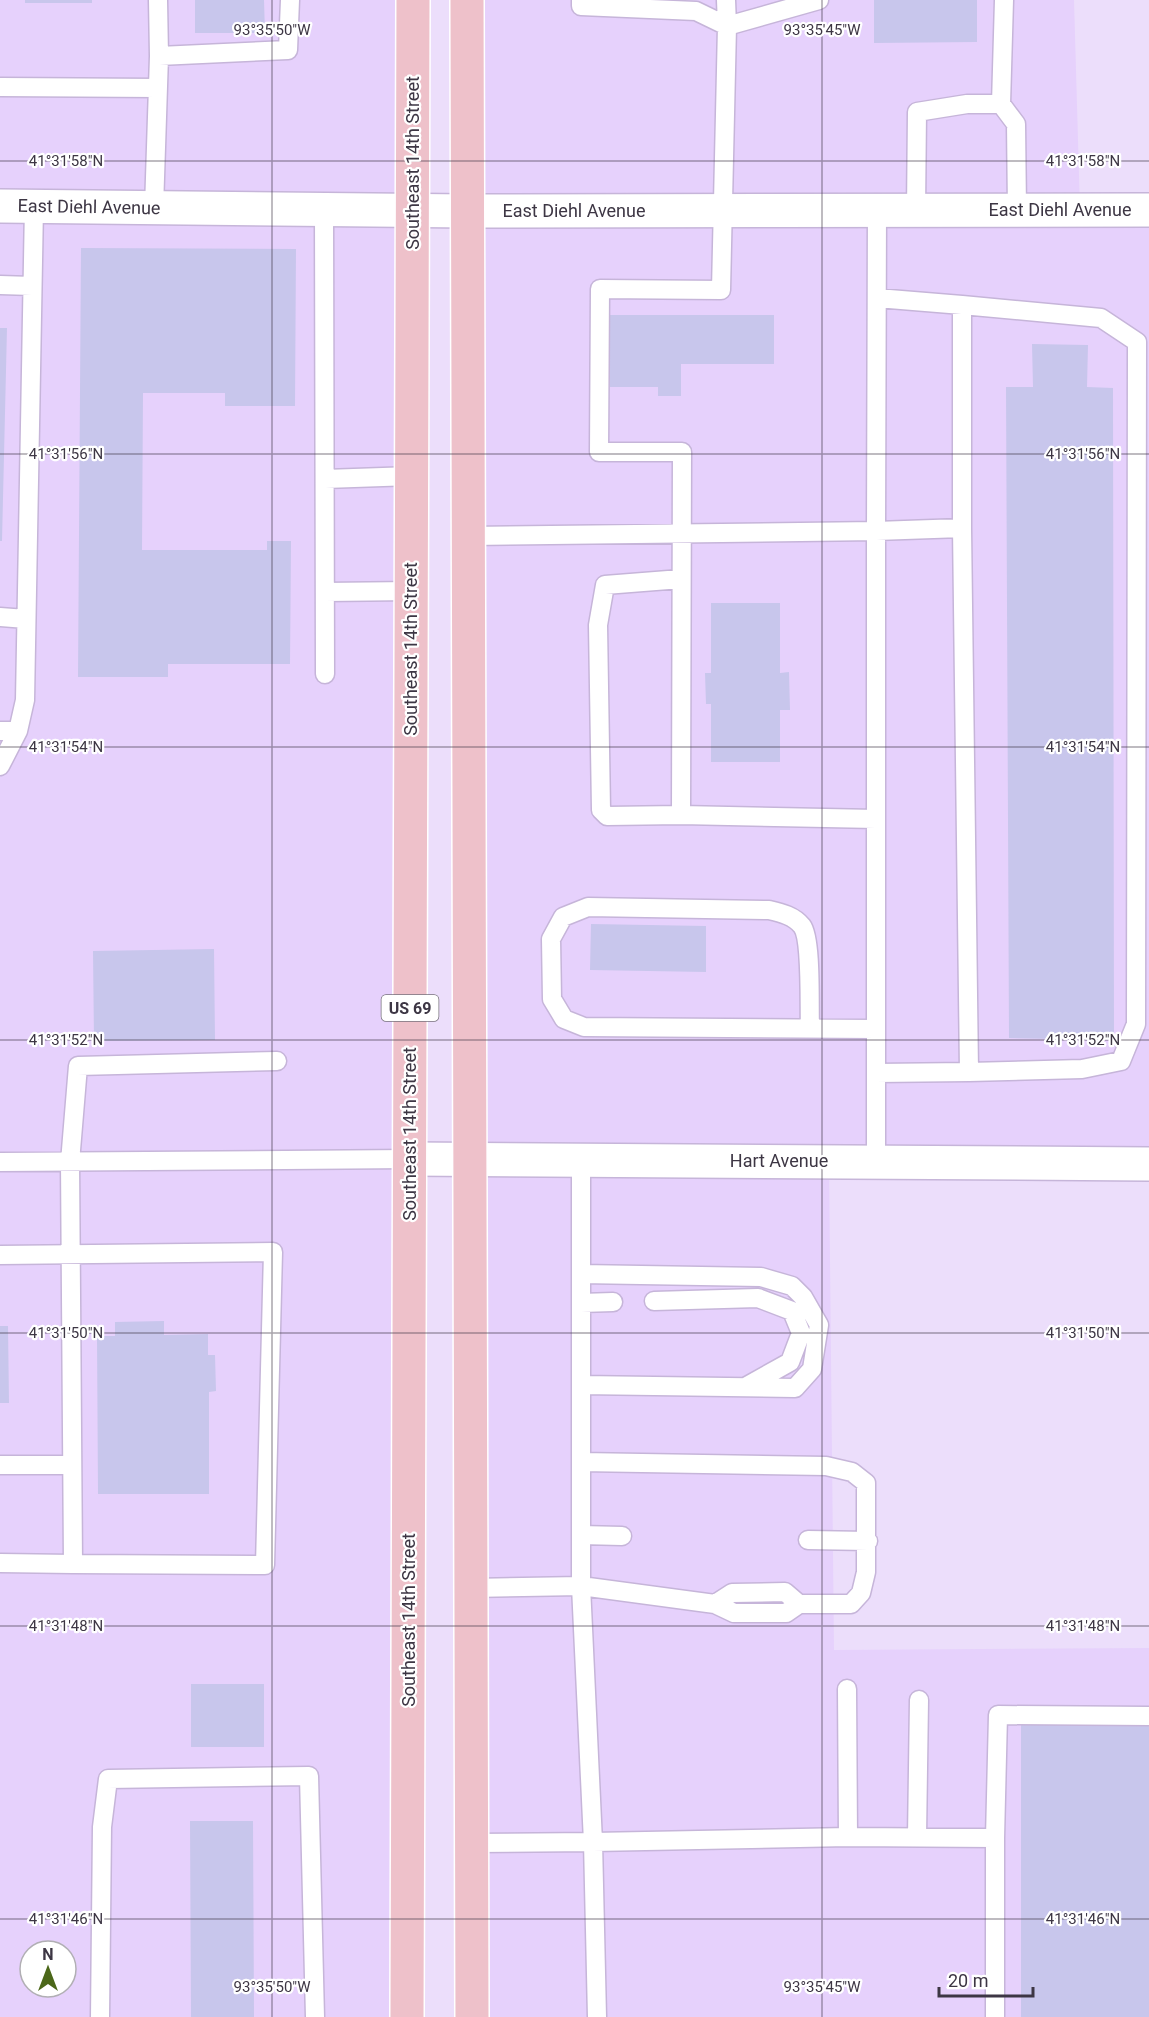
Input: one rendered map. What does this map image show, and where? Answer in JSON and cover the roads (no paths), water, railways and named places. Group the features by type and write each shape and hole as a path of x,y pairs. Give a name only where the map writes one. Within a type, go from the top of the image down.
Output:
{"main road":[{"name":"Southeast 14th Street","path":"407,2017 413,0"},
{"path":"467,0 472,2017"}],"street":[{"name":"East Diehl Avenue","path":"0,206 468,211 1149,210"},
{"name":"Hart Avenue","path":"410,1159 1149,1164"}],"lane":[{"path":"154,208 159,56 158,0"},
{"path":"159,56 288,50 290,0"},
{"path":"581,0 581,6 696,11 727,26 819,0"},
{"path":"681,815 682,452 599,452 600,289 721,290 726,0"},
{"path":"1004,0 1001,104 1016,124 1017,210"},
{"path":"0,87 158,88"},
{"path":"916,210 917,112 967,104 1001,104"},
{"path":"0,766 9,731 25,700 33,206"},
{"path":"324,209 325,674"},
{"path":"876,1162 877,210"},
{"path":"0,285 32,286"},
{"path":"876,1073 1082,1069 1121,1061 1136,1024 1137,342 1101,318 877,298"},
{"path":"962,305 962,528 969,1072"},
{"path":"325,479 412,476"},
{"path":"469,536 962,528"},
{"path":"681,579 604,585 598,625 601,810 606,816 681,815 876,819"},
{"path":"325,592 412,591"},
{"path":"0,617 26,619"},
{"path":"810,1028 807,944 803,927 788,915 769,910 588,907 563,917 551,939 552,999 564,1019 584,1026 876,1029"},
{"path":"73,1564 70,1161 78,1066 277,1061"},
{"path":"0,1162 410,1159"},
{"path":"581,1160 581,1586 593,1842 597,2017"},
{"path":"0,1255 273,1252 265,1565 0,1563"},
{"path":"581,1274 761,1277 792,1286 803,1296 819,1325 812,1369 795,1388 581,1385"},
{"path":"654,1301 758,1298 792,1311 801,1334 790,1362 745,1387"},
{"path":"581,1303 613,1302"},
{"path":"471,1588 581,1586 715,1605 732,1593 785,1592 800,1604 851,1604 861,1593 866,1572 868,1541 866,1483 852,1472 826,1466 581,1462"},
{"path":"0,1465 72,1465"},
{"path":"581,1535 622,1536"},
{"path":"808,1540 868,1541"},
{"path":"847,1689 848,1837"},
{"path":"917,1837 919,1701"},
{"path":"995,2017 998,1715 1149,1716"},
{"path":"100,2017 102,1827 108,1779 309,1776 315,2017"},
{"path":"472,1843 848,1837 995,1838"}]}
